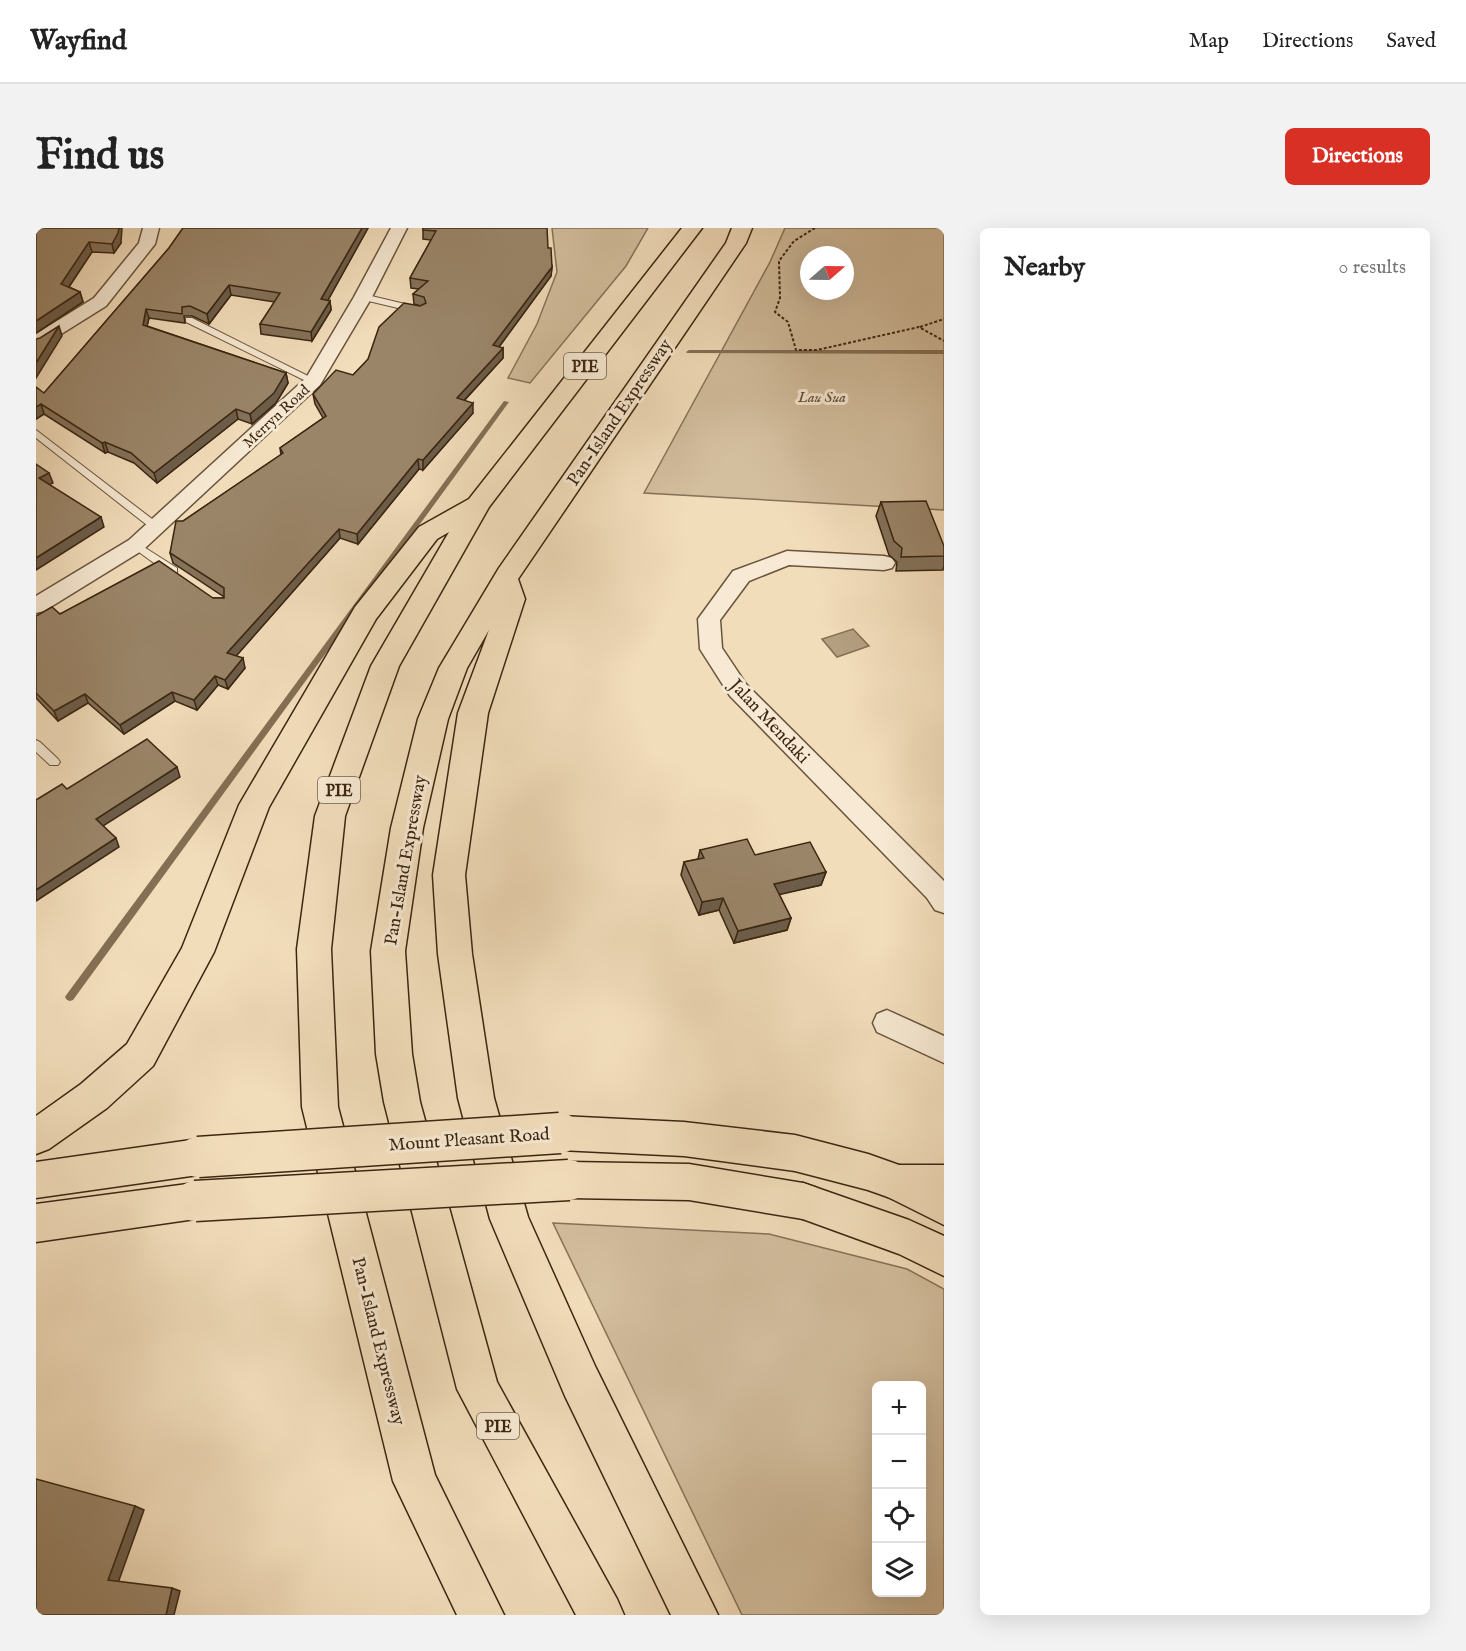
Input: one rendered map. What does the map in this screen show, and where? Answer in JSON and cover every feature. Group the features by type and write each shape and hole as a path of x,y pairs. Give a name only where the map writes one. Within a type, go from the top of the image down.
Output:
{"main road":[{"name":"Pan-Island Expressway","path":"481,1615 415,1481 320,1107 314,949 330,816 385,666 478,504 692,228"},
{"name":"Pan-Island Expressway","path":"601,1615 478,1389 402,1102 394,1054 388,951 407,828 433,719 453,668 507,574 736,243 742,228"},
{"path":"36,1137 94,1096 140,1055 197,951 254,805 365,614 428,533 478,504"},
{"path":"507,574 512,599 473,713 449,875 455,954 476,1098 509,1219 580,1381 695,1615"},
{"name":"Mount Pleasant Road","path":"36,1180 198,1157 560,1133 684,1139 795,1153 868,1172 899,1183"},
{"path":"36,1223 195,1201 569,1180 689,1182 803,1200 909,1239 944,1257"},
{"path":"899,1183 944,1183"},
{"path":"899,1183 944,1206"}],"street":[{"path":"36,342 100,302 147,244 151,228"},
{"name":"Merryn Road","path":"36,606 136,545 313,381 363,297 399,228"},
{"name":"Jalan Mendaki","path":"884,563 787,558 741,576 709,619 711,650 738,690 936,891 944,902"},
{"path":"887,1023 944,1050"}],"lane":[{"path":"363,297 422,311"},
{"path":"189,320 313,381"},
{"path":"36,433 156,527"},
{"path":"136,545 183,578"},
{"path":"36,745 54,762"}],"path":[{"path":"815,228 794,241 779,261 780,298 775,312 788,322 796,350 817,350 919,327 944,319"},
{"path":"919,327 944,341"}],"green space":[{"path":"552,228 648,228 626,266 530,383 508,378 537,324 557,272"},
{"name":"Lau Sua","path":"785,228 944,228 944,510 644,493 770,262"},
{"path":"553,1223 769,1234 907,1269 944,1289 944,1615 742,1615"}],"shaded area":[{"path":"853,629 869,646 837,657 822,639"}],"building":[{"path":"36,228 119,228 112,244 89,242 61,284 80,292 36,321"},
{"path":"183,228 362,228 321,299 330,301 311,332 260,324 280,293 229,285 207,314 190,306 182,307 182,314 146,309 143,325 286,373 274,393 250,414 236,409 154,473 131,453 105,442 102,443 41,404 36,407 36,387 44,393 169,248"},
{"path":"423,228 547,228 552,267 493,345 503,348 457,398 473,403 423,460 418,459 357,534 339,529 227,653 243,658 225,680 215,676 194,700 172,692 120,725 85,694 54,711 36,693 36,616 52,607 60,614 159,561 213,598 224,598 224,588 170,553 176,521 183,521 283,453 280,448 326,416 313,394 336,370 353,375 368,359 379,327 404,303 420,306 426,303 424,297 413,294 428,281 410,278 436,231 423,230"},
{"path":"59,326 36,363 36,339"},
{"path":"36,464 49,473 39,478 101,517 36,558"},
{"path":"926,501 944,546 944,556 901,557 902,548 894,541 881,502"},
{"path":"147,739 177,767 96,819 116,838 36,890 36,800 62,784 67,789"},
{"path":"747,839 755,855 810,842 826,872 774,884 791,918 738,931 723,898 702,902 684,862 704,858 700,850"},
{"path":"36,1479 135,1506 108,1580 172,1588 166,1615 36,1615"}],"waterway":[{"path":"689,352 944,352"},
{"path":"70,997 506,402"}]}
